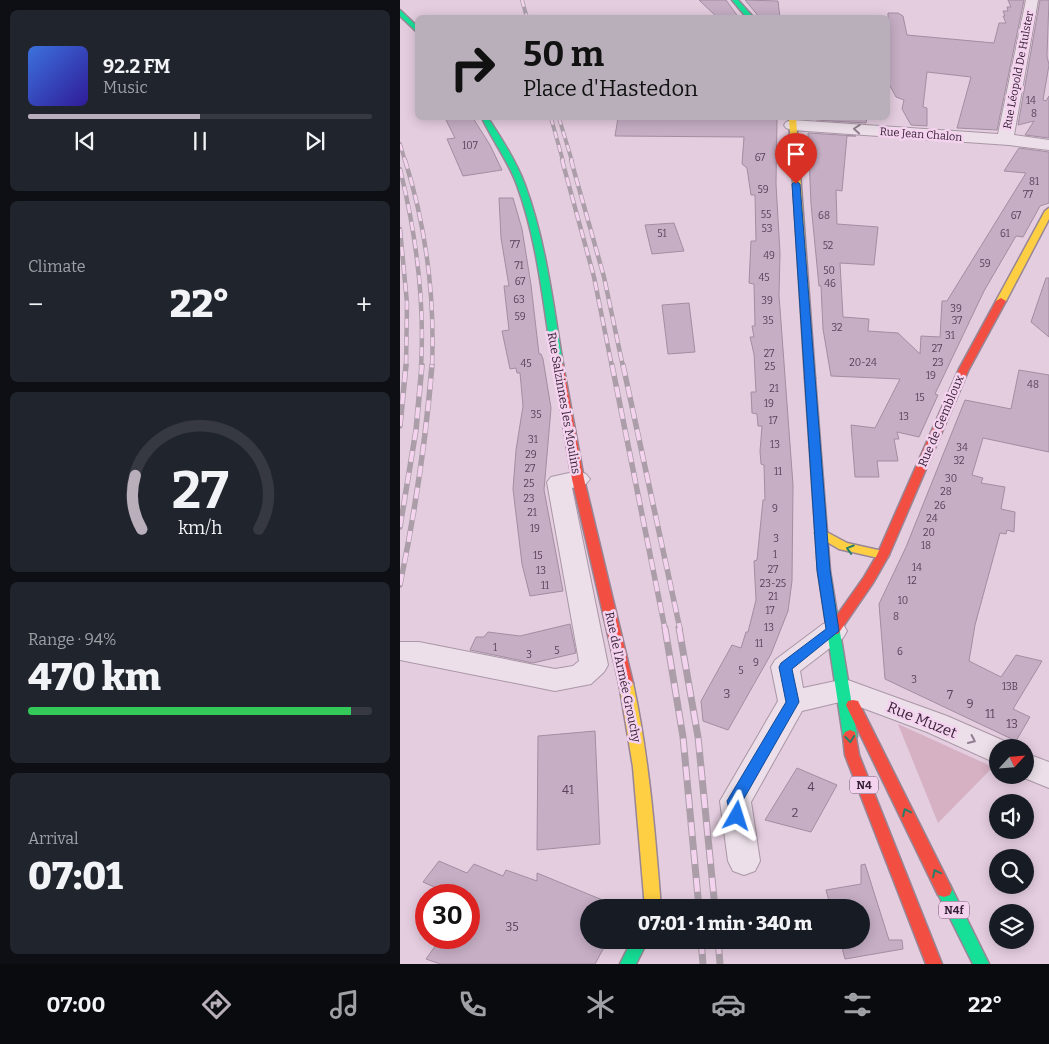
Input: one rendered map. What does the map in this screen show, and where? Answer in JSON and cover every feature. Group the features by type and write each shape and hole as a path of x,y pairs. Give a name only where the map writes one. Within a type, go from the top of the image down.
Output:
{"main road":[{"path":"735,0 748,15"},
{"path":"400,12 415,28"},
{"name":"Rue Salzinnes les Moulins","path":"486,120 511,160 526,192 578,479"},
{"name":"N4","path":"792,121 821,533 824,570 833,631 845,690 852,754 899,876 913,906 916,954"},
{"name":"Rue de Gembloux","path":"833,631 869,580 883,555 964,369 1049,211"},
{"name":"Rue de l'Armée Grouchy","path":"578,479 635,722 645,806 652,899"},
{"path":"821,533 835,545 857,552 883,555"},
{"name":"N4f","path":"845,690 881,759 981,964"},
{"path":"913,906 934,964"},
{"path":"628,964 636,949"}],"street":[{"name":"Rue Léopold De Hulster","path":"1009,140 1006,135 1032,0"},
{"name":"Rue Jean Chalon","path":"792,121 1049,145"},
{"name":"Rue Salzinnes les Moulins","path":"405,651 419,652 556,680 581,676 594,665 559,482 578,479"},
{"path":"744,861 734,801 792,702 785,667 833,631"},
{"path":"792,702 845,690"},
{"name":"Rue Muzet","path":"845,690 937,724 989,748"},
{"path":"1034,769 1049,776"}],"shaded area":[{"path":"898,724 989,765 989,771 938,823"}],"building":[{"path":"699,0 726,0 737,15 715,15"},
{"path":"745,0 778,1 780,15 758,15"},
{"path":"1008,0 1024,0 997,130 957,128 971,77 927,72 923,107 927,108 927,126 911,125 902,109 904,100 896,97 890,86 890,15 888,13 898,13 903,16 907,35 994,43 999,23 1006,23 1003,11 1008,11 1007,7 1011,7"},
{"path":"1040,0 1049,0 1047,56 1049,65 1043,100 1046,101 1049,96 1049,138 1025,135 1034,121 1018,125"},
{"path":"446,120 474,120 490,145 502,170 463,176 447,139 455,138"},
{"path":"618,120 777,120 776,184 780,253 779,295 793,485 792,581 788,611 771,654 728,730 703,721 701,701 732,645 741,648 746,632 748,632 756,600 754,561 757,560 763,500 765,500 764,465 761,464 760,451 762,426 758,426 757,414 752,413 751,392 756,392 754,354 750,337 754,337 752,326 755,326 754,284 749,283 751,241 756,241 755,195 751,195 747,168 742,164 744,137 615,136"},
{"path":"816,120 867,120 866,123"},
{"path":"808,133 856,136 847,136 842,191 836,190 837,224 878,227 874,265 840,263 843,317 869,319 868,331 898,333 920,354 921,336 940,337 942,301 947,301 1026,173 1004,171 1019,148 1049,152 1049,203 1040,206 1023,237 1016,236 984,291 935,394 938,395 919,437 897,432 899,439 894,439 898,461 877,461 879,477 855,477 851,425 875,428 900,379 831,376 823,329 821,286 819,286 811,204"},
{"path":"499,198 513,198 522,229 539,354 541,354 543,359 551,408 544,490 563,591 530,596 522,564 513,489 516,450 523,406 520,373 517,373 516,368 510,369 502,331 509,330 504,286 509,286 501,238"},
{"path":"674,223 684,251 652,254 645,225"},
{"path":"1046,278 1049,278 1049,337 1031,322"},
{"path":"689,303 695,352 668,354 662,305"},
{"path":"1019,370 1049,375 1049,452 983,438 972,475 983,478 981,483 1005,487 1001,509 1015,512 1014,532 1007,530 1006,534 1000,533 975,625 969,661 1001,677 1016,655 1042,661 1013,709 1030,717 1017,739 1012,739 885,679 879,604 906,547 965,400 1011,409"},
{"path":"570,624 576,653 533,663 470,650 476,637 484,637 488,632 520,636"},
{"path":"595,731 600,844 537,850 538,736"},
{"path":"797,768 837,785 811,832 765,820"},
{"path":"439,861 467,873 474,864 503,876 506,870 537,881 537,873 600,899 580,899 580,949 603,949 595,964 440,964 426,959 433,949 480,949 480,884 428,884 423,882"},
{"path":"865,864 889,940 902,940 903,949 845,959 842,949 870,949 870,899 828,899 826,890 861,884 861,865"}],"railway":[{"path":"522,0 526,15"},
{"path":"552,120 563,161"},
{"path":"560,120 572,161"},
{"path":"400,144 405,161"},
{"path":"405,160 424,236 428,262 433,340 432,367"},
{"path":"562,160 594,277 612,367"},
{"path":"571,160 604,277 623,367"},
{"path":"400,169 411,218 418,267 422,317 421,367"},
{"path":"400,229 407,303 406,367"},
{"path":"400,426 406,365"},
{"path":"400,527 416,430 422,365"},
{"path":"400,585 419,476 427,421 432,365"},
{"path":"612,365 665,629"},
{"path":"623,365 680,629"},
{"path":"665,628 683,737 698,899"},
{"path":"679,628 698,737 714,899"},
{"path":"702,949 703,964"},
{"path":"719,949 720,964"}],"traffic: fast":[{"path":"735,0 748,15"},
{"path":"400,12 415,28"},
{"path":"486,120 514,167 528,206 543,273 558,364"},
{"path":"810,378 824,571 850,736"},
{"path":"944,890 981,964"},
{"path":"628,964 636,949"}],"traffic: slow":[{"path":"792,120 810,378"},
{"path":"1001,301 1049,211"},
{"path":"821,533 843,546 883,555"},
{"path":"626,683 637,739 652,899"}],"traffic: jam":[{"path":"833,631 869,580 883,555 964,369 1001,301"},
{"path":"558,364 578,479 626,683"},
{"path":"853,705 944,890"},
{"path":"850,736 852,755 934,964"}],"route":[{"path":"737,816 734,801 792,702 785,667 833,631 825,585 796,184"}]}
